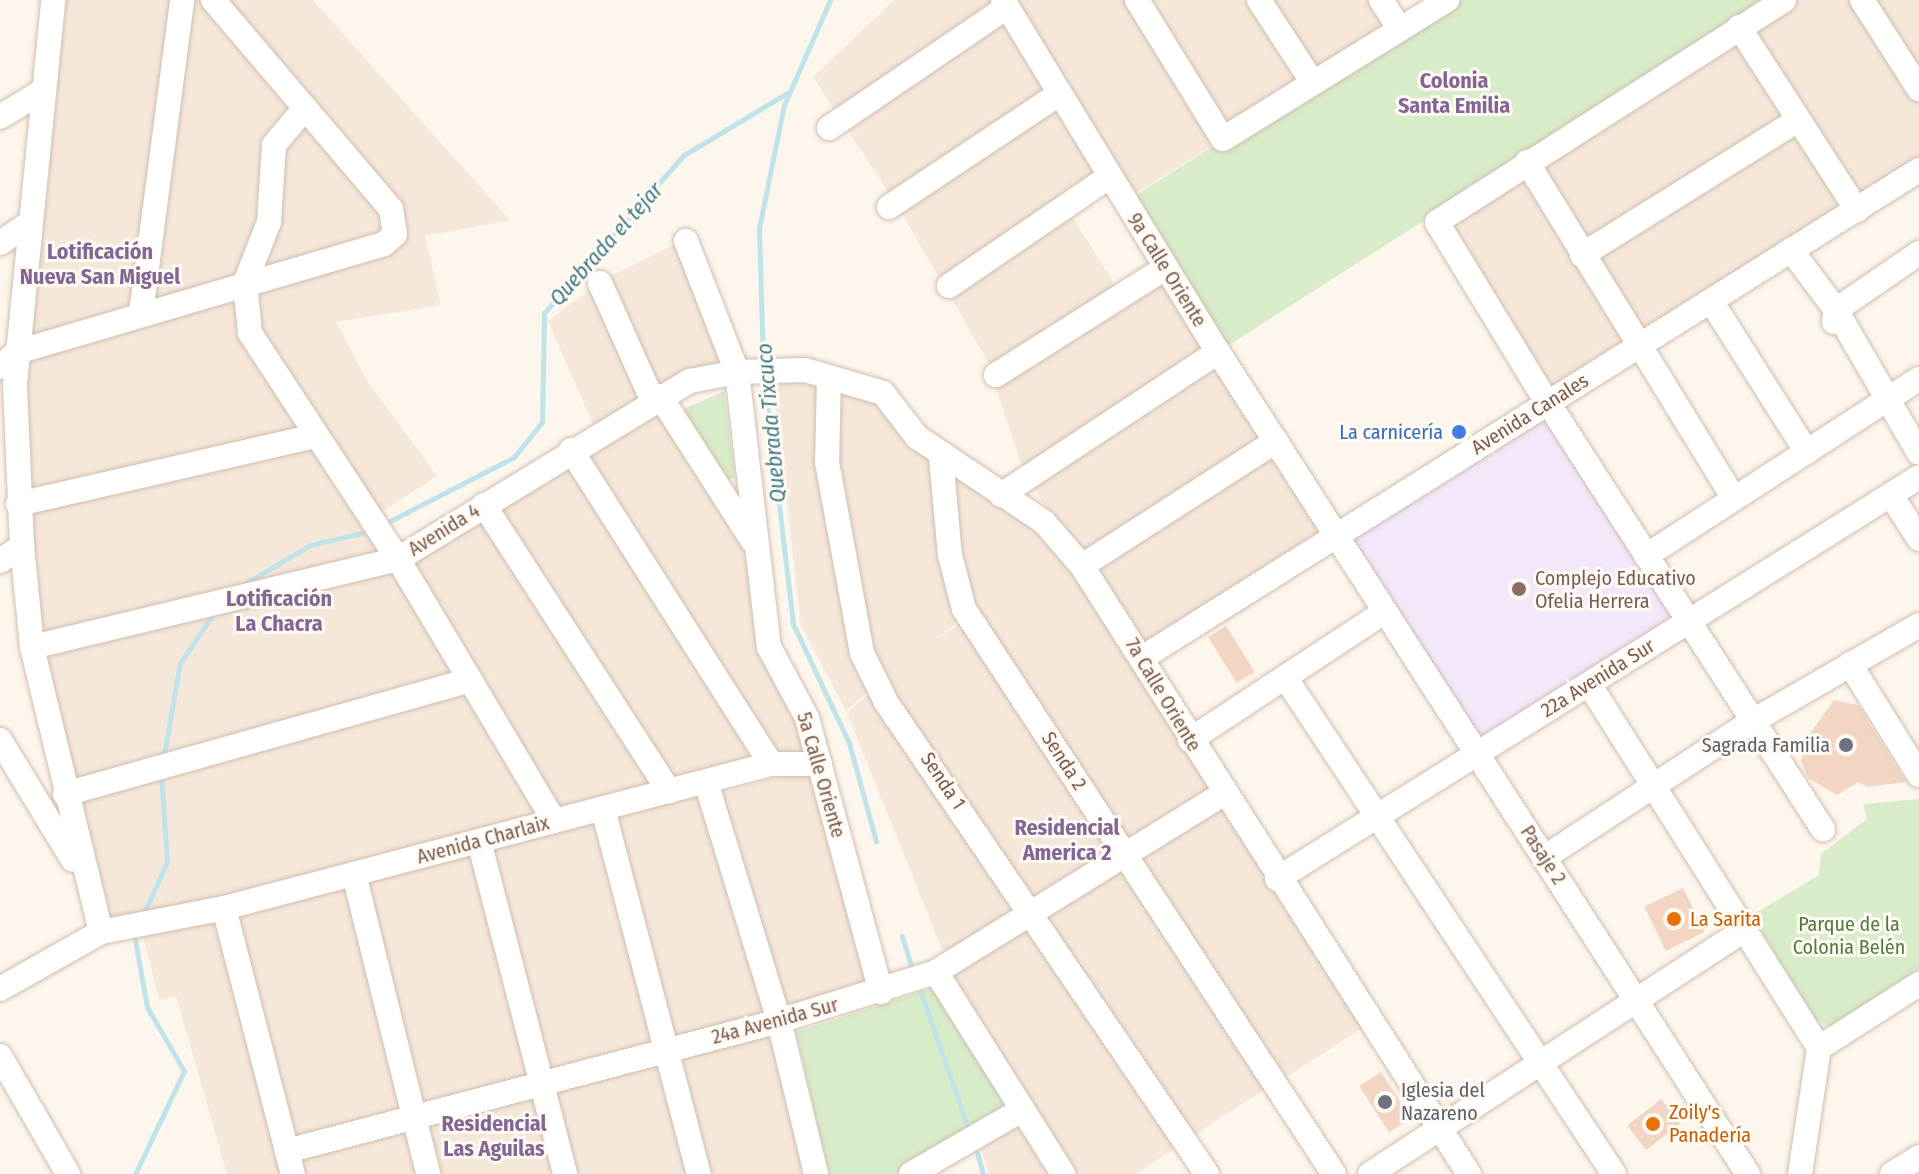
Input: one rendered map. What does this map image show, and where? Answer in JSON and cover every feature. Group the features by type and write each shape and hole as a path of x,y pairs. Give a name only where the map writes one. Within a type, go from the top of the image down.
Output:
{"street":[{"path":"53,0 9,360 18,504 32,647 83,875 101,932"},
{"path":"141,313 182,0"},
{"path":"9,360 141,313 384,244 396,227 386,201 213,0"},
{"path":"1137,0 1223,139 1447,0"},
{"path":"1259,0 1313,83"},
{"path":"1381,0 1400,29"},
{"path":"1784,0 1437,222 1552,409 1823,830"},
{"path":"1862,0 1919,89"},
{"path":"829,128 1005,4"},
{"name":"9a Calle Oriente","path":"1005,4 1165,268 1337,536"},
{"path":"1739,27 1857,210"},
{"path":"0,117 41,92"},
{"path":"889,207 1059,94"},
{"path":"305,108 274,145 269,222 245,283 250,333 314,436 398,559 554,821"},
{"path":"1582,255 1798,120"},
{"path":"1527,162 1734,499"},
{"name":"Avenida Canales","path":"1142,658 1337,536 1552,409 1638,347 1919,170"},
{"path":"949,286 1109,177"},
{"path":"0,243 28,224"},
{"name":"5a Calle Oriente","path":"686,241 754,371 755,545 769,647 807,718 881,992"},
{"path":"1791,250 1836,310 1886,401 1919,453"},
{"path":"1836,310 1919,253"},
{"path":"996,375 1165,268"},
{"path":"600,283 656,398 755,545"},
{"path":"1711,301 1807,452"},
{"path":"1001,495 1218,352"},
{"name":"7a Calle Oriente","path":"754,371 829,377 883,393 941,457 1044,522 1082,566 1142,658 1223,794 1469,1174"},
{"name":"Avenida 4","path":"32,647 398,559 656,398 690,381 754,371"},
{"name":"Senda 1","path":"829,377 827,462 862,653 886,702 1207,1174"},
{"path":"1646,556 1919,379"},
{"path":"18,504 314,436"},
{"path":"1082,566 1276,441"},
{"path":"571,450 771,764"},
{"name":"Senda 2","path":"941,457 950,555 964,609 1334,1174"},
{"name":"22a Avenida Sur","path":"1277,879 1919,477"},
{"path":"1891,495 1919,539"},
{"path":"490,501 669,791"},
{"name":"Pasaje 2","path":"1337,536 1748,1174"},
{"path":"0,561 22,546"},
{"path":"1190,740 1384,612"},
{"path":"1545,857 1753,721 1919,625"},
{"path":"1850,664 1919,775"},
{"path":"1285,677 1614,1174"},
{"path":"65,794 470,680"},
{"path":"1589,684 1819,1048 1800,1174"},
{"path":"0,740 83,875"},
{"name":"Avenida Charlaix","path":"0,989 101,932 224,908 771,764 820,764"},
{"path":"706,782 779,1021 816,1174"},
{"name":"24a Avenida Sur","path":"290,1163 414,1118 779,1021 881,992 936,972 1034,917 1223,794"},
{"path":"603,809 699,1174"},
{"path":"479,841 565,1174"},
{"path":"354,874 428,1174"},
{"path":"224,908 290,1163"},
{"path":"1370,1174 1745,930"},
{"path":"936,972 1063,1174"},
{"path":"1819,1048 1919,984"},
{"path":"0,1056 68,1174"},
{"path":"911,1174 1023,1109"},
{"path":"804,1174 806,1141"},
{"path":"1892,1174 1919,1157"}],"shaded area":[{"path":"53,0 313,0 510,220 425,236 441,305 336,322 368,382 437,476 371,519 554,821 101,932 32,647 24,260"},
{"path":"894,0 997,0 1053,92 892,198 813,77"},
{"path":"1005,0 1255,0 1308,86 1129,198"},
{"path":"1259,0 1376,0 1396,31 1313,83"},
{"path":"1787,0 1859,0 1919,93 1919,167 1857,207 1741,28"},
{"path":"1865,0 1919,0 1919,84"},
{"path":"1737,33 1854,206 1649,344 1532,171"},
{"path":"1058,100 1107,173 1066,206 1119,292 996,375 898,207"},
{"path":"1526,168 1633,346 1547,398 1439,220"},
{"path":"681,241 730,368 654,395 603,280"},
{"path":"1167,273 1212,351 1024,473 994,383"},
{"path":"596,285 647,398 596,431 548,321"},
{"path":"1217,358 1268,440 1078,559 1027,477"},
{"path":"772,373 828,378 825,434 875,686 846,711 801,625"},
{"path":"833,383 881,399 936,459 962,619 880,681 830,462"},
{"path":"657,401 750,549 812,760 773,761 577,452"},
{"name":"Complejo Educativo Ofelia Herrera","path":"1548,404 1689,621 1480,757 1339,540"},
{"path":"1274,447 1330,533 1144,654 1088,568"},
{"path":"570,456 769,762 689,814 490,508"},
{"path":"947,465 1041,528 1076,569 1221,794 1127,854 969,607"},
{"path":"483,511 664,789 556,818 403,560"},
{"path":"963,621 1123,858 1041,913 881,676"},
{"path":"873,690 1029,917 947,962 847,713"},
{"path":"817,767 877,991 772,1019 712,795"},
{"path":"704,786 775,1019 680,1049 608,815"},
{"path":"1223,800 1368,1024 1276,1084 1131,860"},
{"path":"601,813 664,1048 547,1079 484,844"},
{"path":"475,847 538,1081 421,1112 358,878"},
{"path":"1126,861 1271,1085 1183,1142 1038,918"},
{"path":"351,879 410,1116 288,1146 229,909"},
{"path":"223,911 292,1174 227,1174 176,996 159,1000 142,932"},
{"path":"1032,922 1181,1144 1136,1174 1071,1174 942,973"},
{"path":"774,1023 802,1144 800,1174 703,1174 672,1053"},
{"path":"665,1054 695,1174 568,1174 545,1086"},
{"path":"539,1089 561,1174 433,1174 419,1121"},
{"path":"1020,1116 1059,1174 989,1174 978,1140"},
{"path":"411,1123 424,1174 297,1174 292,1154"}],"green space":[{"path":"1443,0 1770,0 1218,352 1122,204"},
{"path":"724,391 735,477 723,482 673,414"},
{"name":"Parque de la Colonia Belén","path":"1919,799 1919,969 1830,1027 1812,1017 1752,915 1819,875 1821,854 1867,819 1863,804"},
{"path":"936,987 1012,1106 895,1174 829,1174 796,1032"}],"building":[{"path":"1226,626 1255,672 1237,683 1208,637"},
{"name":"Sagrada Familia","path":"1834,700 1858,705 1906,782 1867,787 1858,782 1837,795 1808,778 1801,761 1807,738"},
{"name":"La Sarita","path":"1683,888 1704,932 1666,951 1644,907"},
{"name":"Iglesia del Nazareno","path":"1381,1072 1411,1118 1389,1132 1359,1086"},
{"name":"Zoily's Panadería","path":"1661,1099 1680,1123 1646,1150 1627,1125"}],"waterway":[{"name":"Quebrada Tixcuco","path":"763,363 759,228 784,105 830,0"},
{"name":"Quebrada el tejar","path":"390,521 514,457 542,422 544,313 684,155 789,92"},
{"name":"Quebrada Tixcuco","path":"764,377 793,624 849,743 876,841"},
{"name":"Quebrada el tejar","path":"236,589 310,545 362,533"},
{"name":"Quebrada el tejar","path":"163,760 180,663 213,614"},
{"name":"Quebrada el tejar","path":"142,917 167,862 161,773"},
{"name":"Quebrada el tejar","path":"134,934 147,1007 184,1071 135,1174"},
{"name":"Quebrada Tixcuco","path":"902,936 911,966"},
{"name":"Quebrada Tixcuco","path":"921,993 967,1125"},
{"name":"Quebrada Tixcuco","path":"977,1152 983,1174"}],"place":[{"name":"La carnicería","path":"1459,432"},
{"name":"Complejo Educativo Ofelia Herrera","path":"1519,589"},
{"name":"Sagrada Familia","path":"1846,745"},
{"name":"La Sarita","path":"1674,919"},
{"name":"Iglesia del Nazareno","path":"1385,1102"},
{"name":"Zoily's Panadería","path":"1653,1124"}],"district":[{"name":"Colonia Santa Emilia","path":"1454,92"},
{"name":"Lotificación Nueva San Miguel","path":"100,264"},
{"name":"Lotificación La Chacra","path":"279,610"},
{"name":"Residencial America 2","path":"1067,840"},
{"name":"Residencial Las Aguilas","path":"494,1136"}]}
